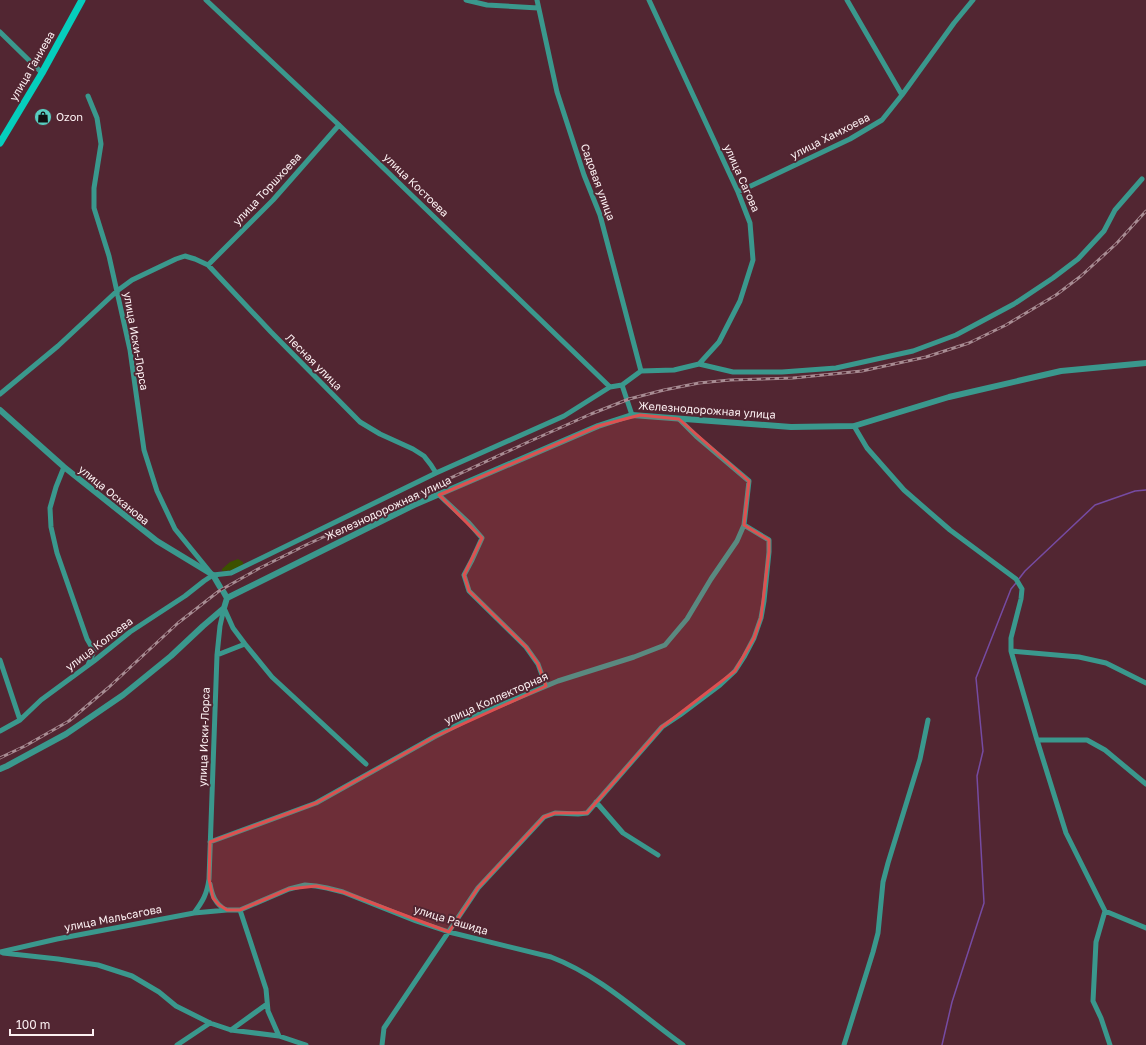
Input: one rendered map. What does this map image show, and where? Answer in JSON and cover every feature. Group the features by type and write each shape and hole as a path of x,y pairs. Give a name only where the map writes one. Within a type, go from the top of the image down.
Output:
{"main road":[{"name":"улица Ганиева","path":"0,143 42,73 82,0"}],"street":[{"name":"улица Костоева","path":"206,0 339,125 610,387"},
{"path":"466,0 487,5 538,8"},
{"name":"Садовая улица","path":"537,0 557,92 584,175 600,215 641,371"},
{"name":"улица Сагова","path":"649,0 738,192 750,223 753,260 740,301 719,342 699,364"},
{"path":"847,0 902,95"},
{"name":"улица Хамхоева","path":"738,192 850,139 882,120 972,0"},
{"path":"0,32 42,73"},
{"name":"улица Иски-Лорса","path":"88,96 97,118 101,144 94,188 94,208 109,256 130,350 144,450 157,491 175,529 213,575"},
{"name":"улица Торшхоева","path":"208,265 273,200 339,125"},
{"path":"213,575 232,573 436,473 564,416 610,387 622,385 641,371 674,370 699,364 733,372 782,372 836,368 913,351 956,335 1014,304 1078,259 1104,231 1115,210 1142,179"},
{"name":"Лесная улица","path":"117,291 132,280 185,256 208,265 271,332 360,422 380,434 413,449 424,456 432,465 436,473"},
{"path":"0,394 58,346 117,291"},
{"name":"Железнодорожная улица","path":"227,598 414,505 598,426 632,415 791,427 854,426 949,397 1061,372 1146,363"},
{"path":"622,385 632,415"},
{"name":"улица Осканова","path":"0,410 64,467 157,541 213,575 227,598"},
{"name":"улица Коллекторная","path":"210,842 316,803 434,736 475,716 546,686 634,657 665,645 687,619 737,541 744,525 749,481 696,436 679,419"},
{"path":"854,426 867,448 904,490 950,530 1016,579 1022,589 1022,599 1011,638 1011,651 1066,833 1105,911 1146,928"},
{"path":"64,467 50,508 51,527 57,553 87,639 94,651 87,666"},
{"path":"439,495 468,522 482,538 464,575 469,590 526,648 538,664 546,686"},
{"path":"382,1045 384,1028 478,888 544,816 555,813 578,814 588,812 662,727 680,716 720,685 735,671 754,638 761,618 769,552 768,540 744,525"},
{"name":"улица Колоева","path":"0,731 20,720 41,700 130,632 185,596 213,575"},
{"name":"улица Иски-Лорса","path":"209,879 217,655 220,626 227,598"},
{"path":"0,769 66,734 123,696 171,656 224,608 233,628 272,677 366,764"},
{"path":"210,620 216,621 220,626"},
{"path":"217,655 245,644"},
{"path":"1011,651 1079,656 1106,663 1146,683"},
{"path":"0,660 20,720"},
{"path":"844,1045 878,933 883,882 920,759 928,720"},
{"path":"1037,740 1087,740 1105,750 1146,784"},
{"path":"596,802 623,833 658,855"},
{"path":"209,879 213,898 226,910"},
{"path":"194,913 205,896 209,879"},
{"name":"улица Рашида","path":"194,913 240,910 289,889 305,886 316,886 343,892 448,932 564,962 607,987 683,1045"},
{"path":"240,910 266,989 268,1011 279,1036"},
{"path":"1105,911 1096,942 1093,1001 1101,1018 1110,1045"},
{"name":"улица Мальсагова","path":"0,952 58,939 194,913"},
{"path":"0,952 98,965 132,976 159,992 176,1006 210,1023 231,1030 279,1036 306,1045"},
{"path":"231,1030 267,1004"},
{"path":"177,1045 210,1023"}],"highlighted area":[{"path":"640,415 679,419 749,481 744,525 769,540 769,552 761,618 754,638 735,671 662,727 587,813 555,813 544,817 478,888 449,932 343,892 316,886 289,889 240,910 227,910 219,905 213,898 209,879 210,842 316,803 434,737 546,686 538,664 526,647 469,591 464,575 482,538 439,495 598,426"}],"green space":[{"path":"238,559 243,562 243,566 235,570 222,571 222,569 230,562"}],"waterway":[{"path":"1018,580 1025,571 1095,505 1135,491 1146,490"},
{"path":"942,1045 952,1002 984,903 977,776 983,751 976,678 1011,589 1016,583"}],"railway":[{"path":"0,758 25,746 69,721 108,688 178,623 219,591 258,569 306,545 526,443 629,399 699,383 730,380 793,378 862,371 926,357 969,343 1006,325 1056,295 1081,276 1116,244 1146,211"}],"place":[{"name":"Ozon","path":"43,117"}]}
